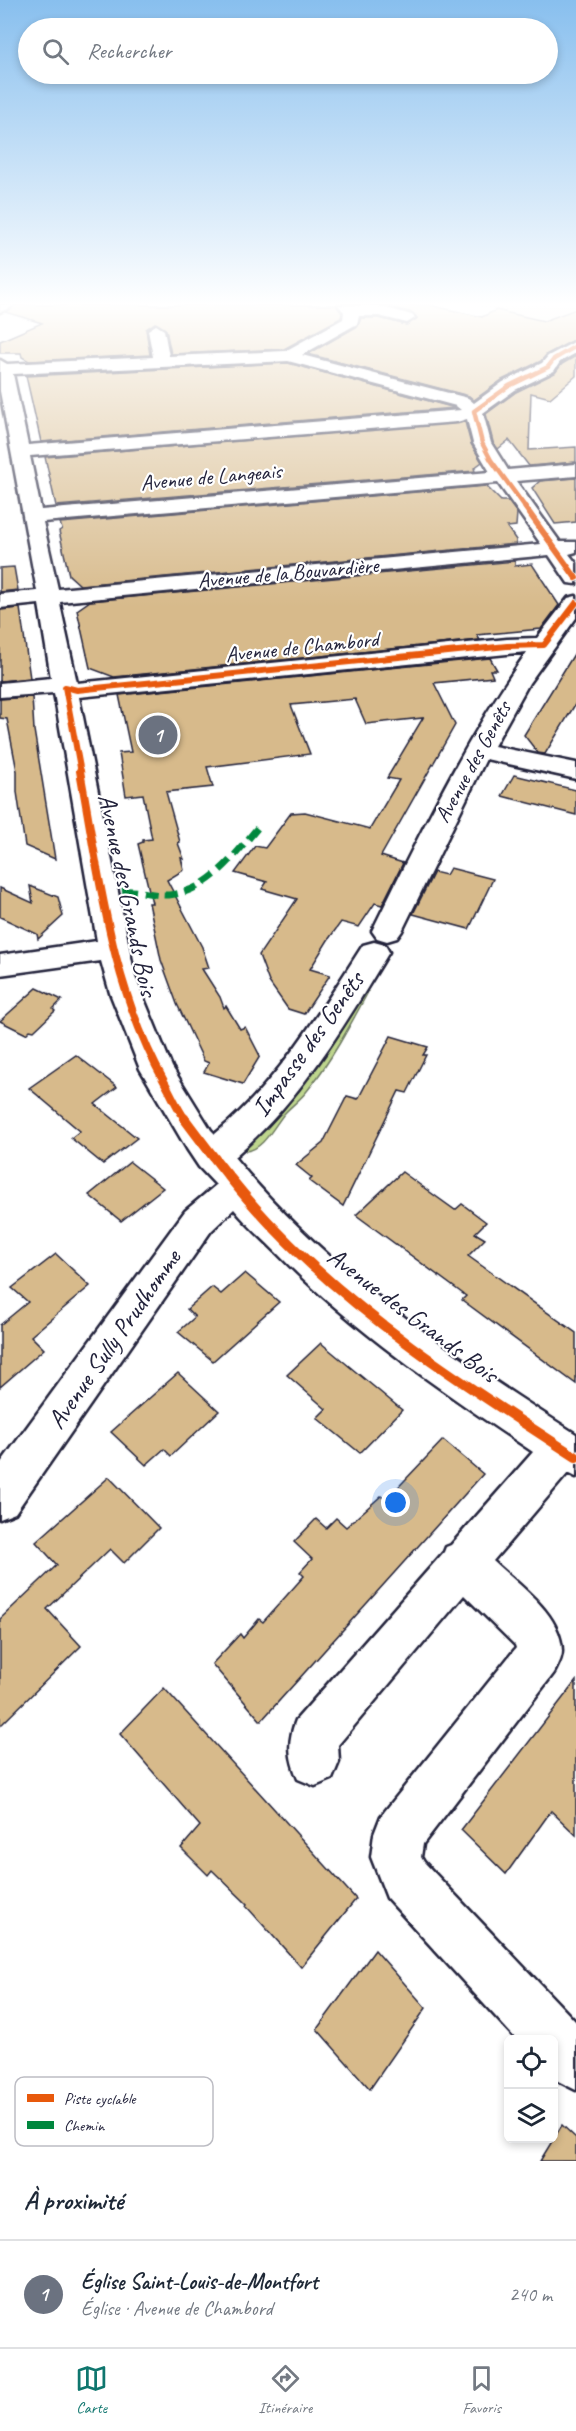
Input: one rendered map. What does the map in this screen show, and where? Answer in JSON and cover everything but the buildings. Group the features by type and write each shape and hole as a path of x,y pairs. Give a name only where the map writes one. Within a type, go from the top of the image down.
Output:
{"street":[{"name":"Avenue des Grands Bois","path":"6,406 20,451 15,472 32,517 49,595 113,949 124,992 145,1047 178,1107 211,1157 239,1191 299,1253 344,1295 415,1348 569,1453"},
{"path":"467,406 474,411 482,443 502,476 566,547 576,578"},
{"path":"20,451 457,417 481,406"},
{"name":"Avenue de Langeais","path":"32,517 576,470"},
{"name":"Avenue de la Bouvardière","path":"0,601 566,547"},
{"name":"Avenue des Genêts","path":"380,941 431,839 501,710 544,645 576,603"},
{"name":"Avenue de Chambord","path":"0,690 52,685 77,690 507,646 544,645"},
{"path":"479,750 576,771"},
{"name":"Impasse des Genêts","path":"211,1157 252,1123 284,1085 316,1042 380,941"},
{"path":"0,965 113,949"},
{"name":"Avenue Sully Prudhomme","path":"0,1499 198,1221 223,1198 239,1191"},
{"path":"315,1762 313,1737 462,1562 569,1453"},
{"path":"462,1562 534,1632 539,1650 533,1664 399,1834 396,1857 405,1880 576,2062"}],"green space":[{"path":"360,990 368,992 340,1043 316,1080 284,1114 268,1137 252,1150 246,1151 247,1144"}],"marked path":[{"path":"122,891 133,890 168,895 183,893 197,887 220,870 260,825"}],"cycle path":[{"path":"481,406 474,411 482,443 491,460 576,578"},
{"path":"576,603 544,645 507,646 77,690 65,687 113,949 131,1012 141,1037 182,1115 226,1175 276,1231 331,1282 451,1375 576,1457"}],"place":[{"name":"Église Saint-Louis-de-Montfort","path":"158,735"}]}
